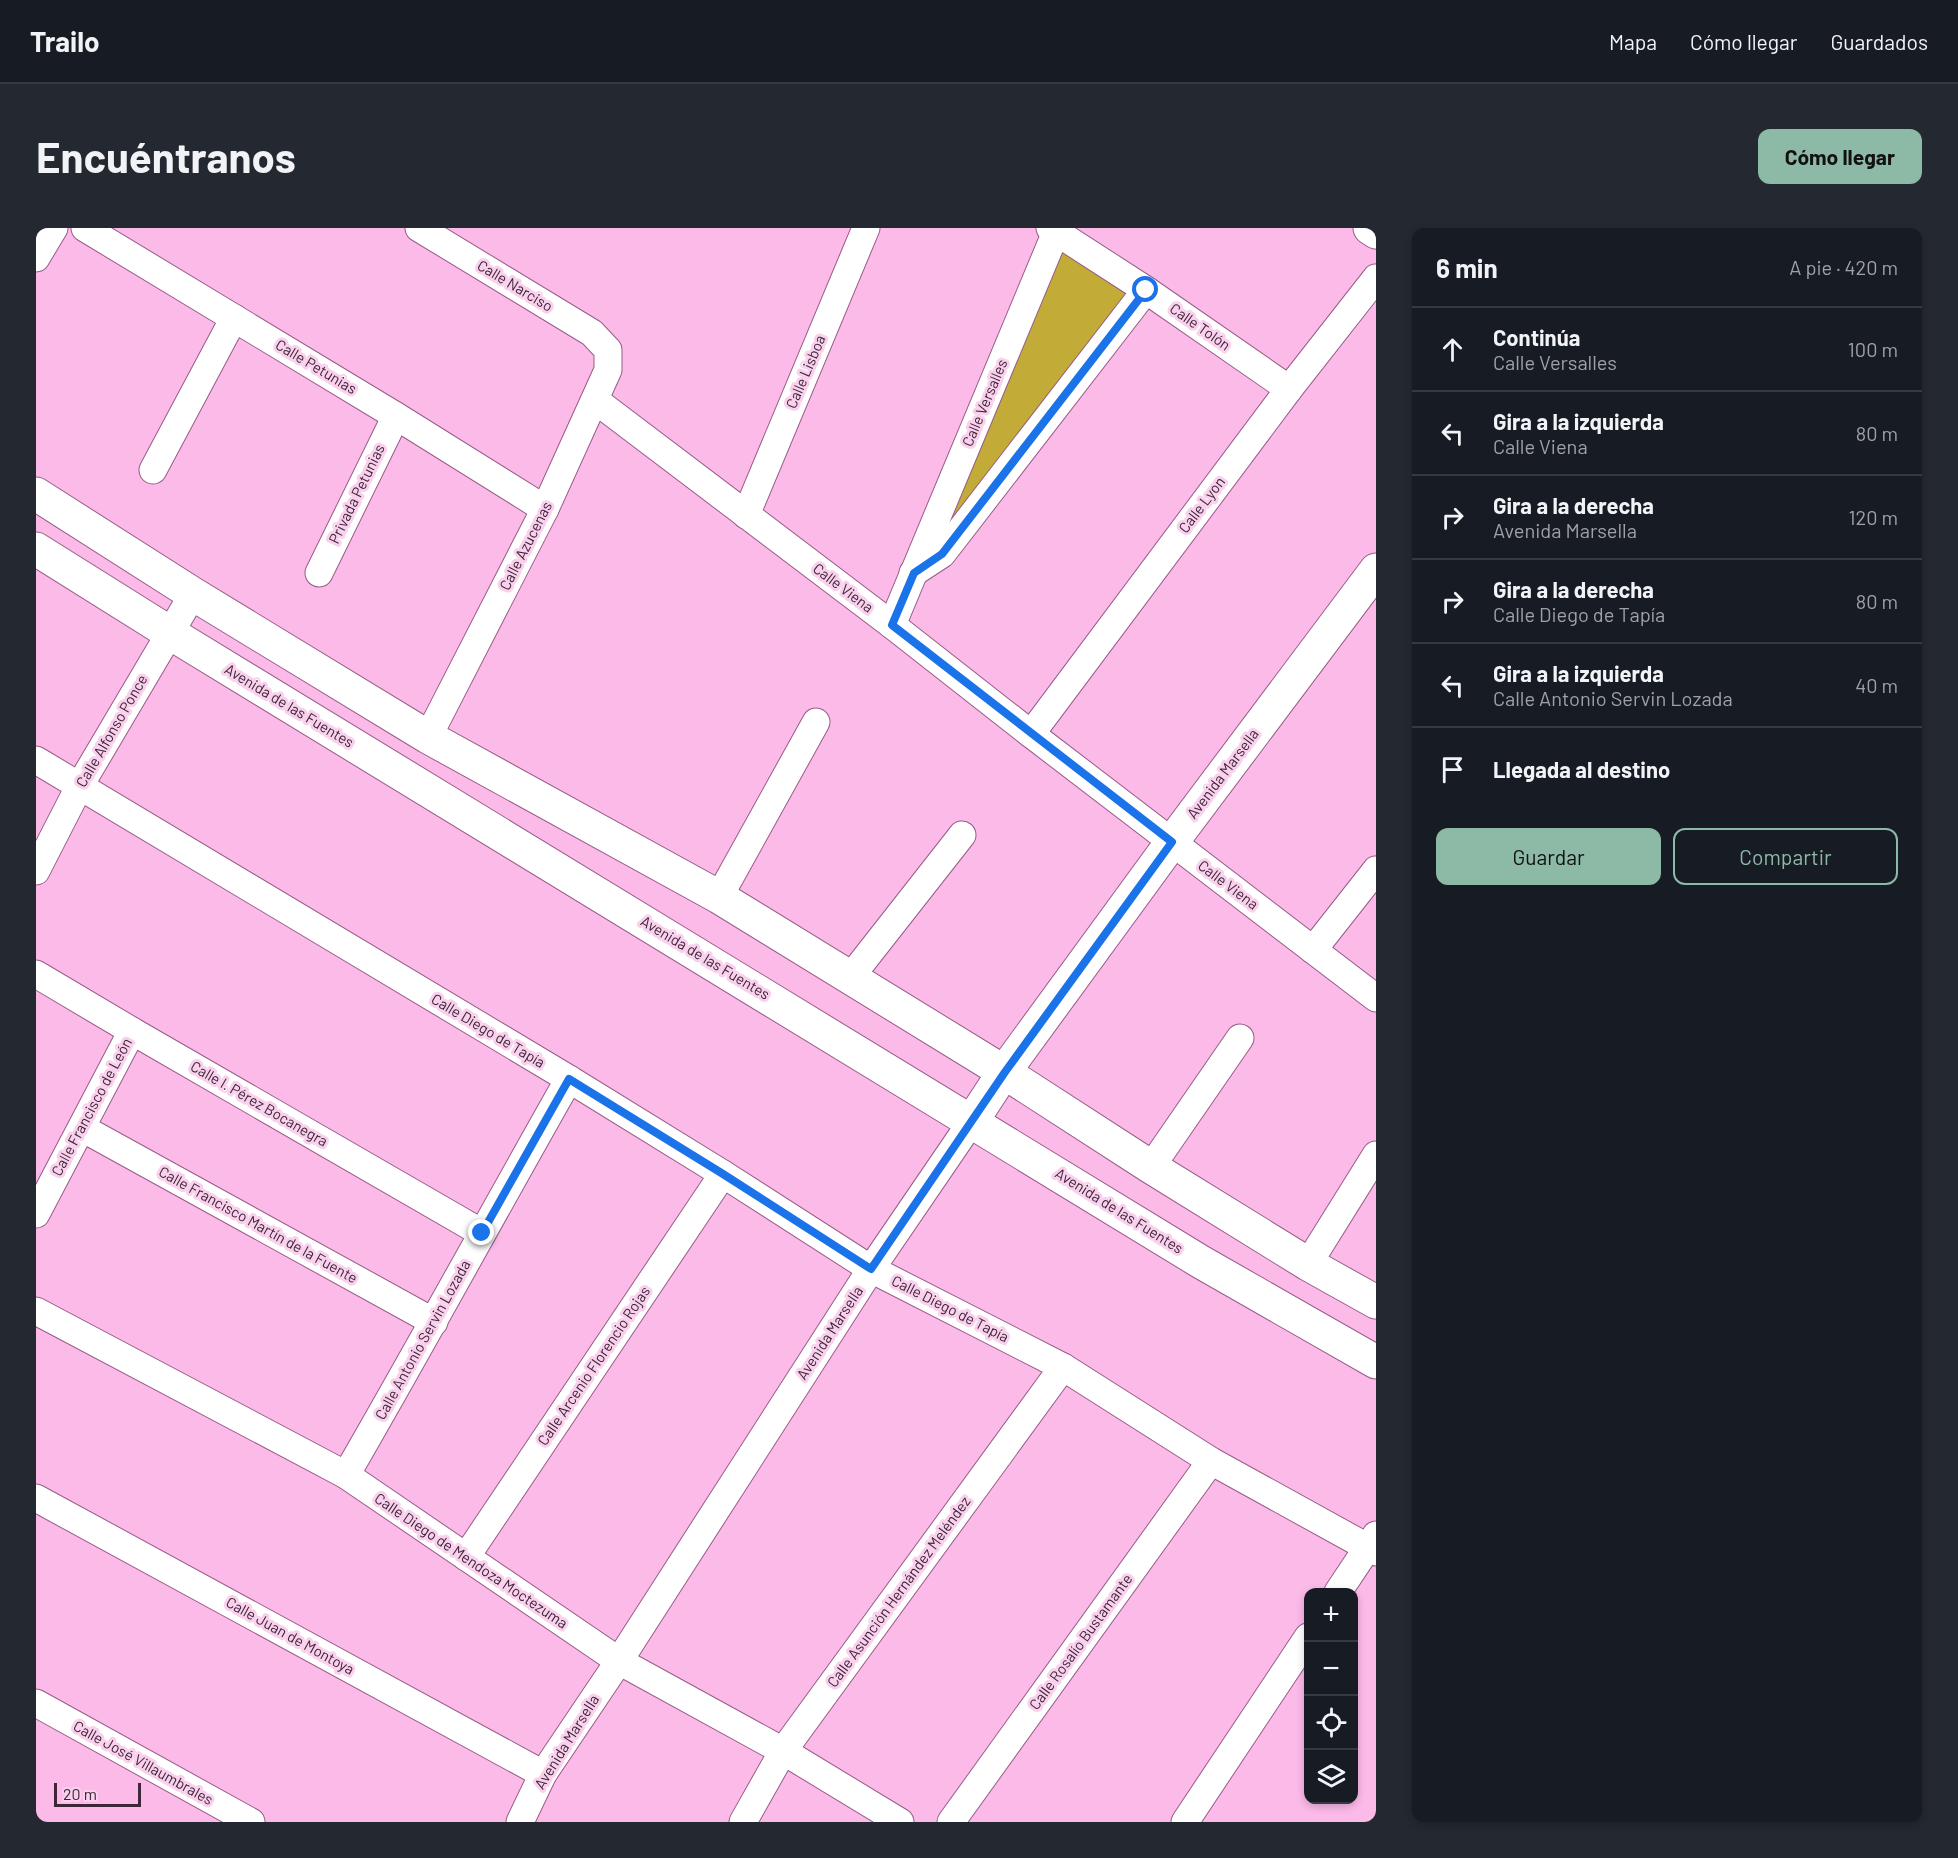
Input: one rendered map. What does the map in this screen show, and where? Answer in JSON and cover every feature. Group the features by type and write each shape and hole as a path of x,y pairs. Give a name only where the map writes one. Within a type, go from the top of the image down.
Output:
{"main road":[{"path":"1370,228 1376,232"},
{"path":"36,494 193,594 428,737 719,897 849,979 1005,1072 1151,1167 1308,1264 1376,1302"},
{"name":"Avenida de las Fuentes","path":"36,549 1200,1262 1376,1362"},
{"name":"Avenida Marsella","path":"972,1121 1172,842 1376,570"}],"street":[{"path":"36,258 54,228"},
{"name":"Calle Petunias","path":"85,228 545,509"},
{"name":"Calle Narciso","path":"419,228 592,333 608,350"},
{"name":"Calle Lisboa","path":"746,515 866,228"},
{"name":"Calle Tolón","path":"1053,230 1146,290 1289,389"},
{"name":"Calle Versalles","path":"892,625 1053,230"},
{"name":"Calle Lyon","path":"1031,734 1289,389 1376,278"},
{"path":"914,573 942,554 1146,290"},
{"path":"153,470 234,318"},
{"name":"Calle Azucenas","path":"428,737 545,509 608,370 608,350"},
{"name":"Calle Viena","path":"595,400 892,625 1376,998"},
{"name":"Privada Petunias","path":"319,573 396,416"},
{"name":"Calle Alfonso Ponce","path":"36,871 79,787 193,594"},
{"path":"719,897 816,722"},
{"name":"Calle Diego de Tapía","path":"36,760 569,1079 871,1269 1063,1366 1211,1461 1374,1545"},
{"path":"849,979 962,835"},
{"path":"1313,950 1376,870"},
{"name":"Calle I. Pérez Bocanegra","path":"36,974 482,1233"},
{"name":"Calle Francisco de León","path":"36,1214 132,1031"},
{"path":"1151,1167 1240,1038"},
{"name":"Calle Antonio Servin Lozada","path":"346,1475 435,1322 482,1233 569,1079"},
{"name":"Avenida Marsella","path":"520,1822 543,1774 619,1661 871,1269 972,1121"},
{"name":"Calle Francisco Martín de la Fuente","path":"82,1128 435,1322"},
{"path":"1308,1264 1376,1155"},
{"name":"Calle Arcenio Florencio Rojas","path":"466,1557 723,1174"},
{"name":"Calle Diego de Mendoza Moctezuma","path":"36,1311 346,1475 619,1661 783,1751 900,1822"},
{"name":"Calle Asunción Hernández Meléndez","path":"743,1822 783,1751 1063,1366"},
{"name":"Calle Rosalío Bustamante","path":"951,1822 1211,1461"},
{"name":"Calle Juan de Montoya","path":"36,1498 543,1774"},
{"path":"1342,1588 1374,1545"},
{"path":"1185,1822 1305,1642"},
{"name":"Calle José Villaumbrales","path":"36,1703 250,1822"}],"shaded area":[{"path":"1060,244 1130,289 935,544"}],"route":[{"path":"482,1233 569,1079 871,1269 1005,1072 1172,842 892,625 914,573 942,554 1146,290"}]}
